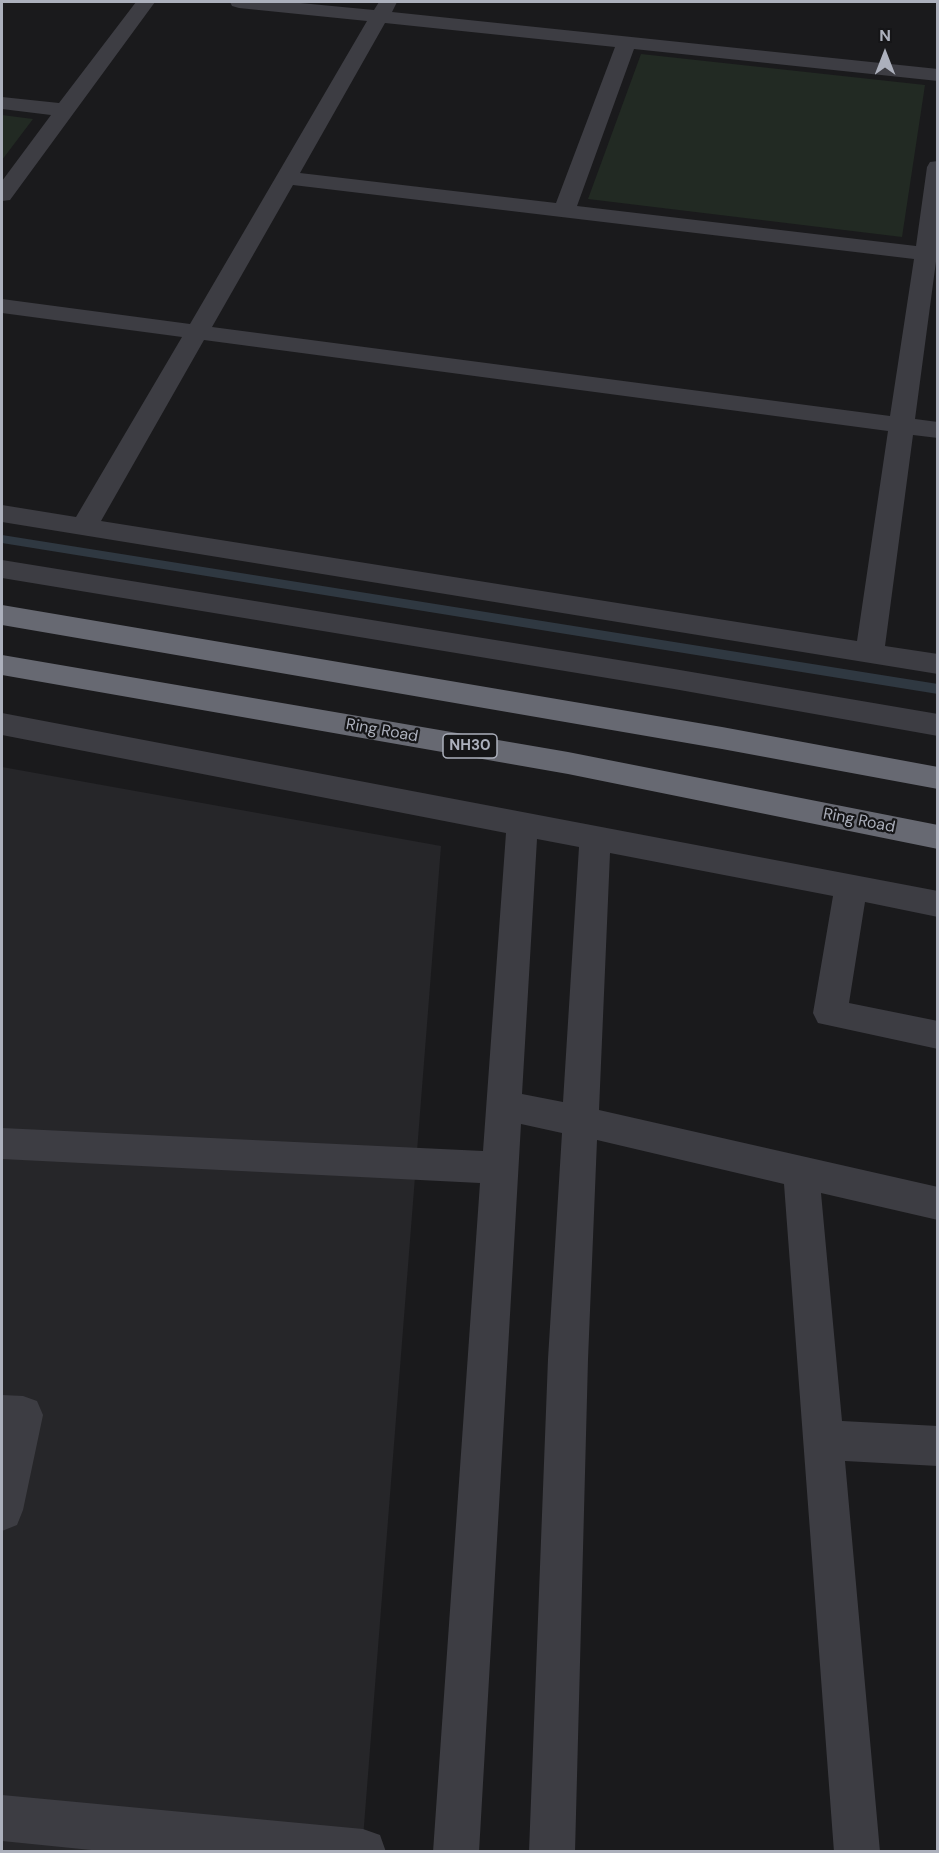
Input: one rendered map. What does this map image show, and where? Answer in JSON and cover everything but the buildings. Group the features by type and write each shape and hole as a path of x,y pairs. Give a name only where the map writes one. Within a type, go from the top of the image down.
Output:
{"highway":[{"path":"2,615 710,735 938,778"},
{"name":"Ring Road","path":"2,665 568,763 938,837"}],"street":[{"path":"2,195 145,2"},
{"path":"239,2 383,9 627,42 938,75"},
{"path":"83,528 383,9"},
{"path":"564,211 627,42"},
{"path":"2,102 64,110"},
{"path":"870,653 938,166"},
{"path":"285,178 926,254"},
{"path":"2,306 938,430"},
{"path":"2,514 938,664"},
{"path":"2,569 674,679 938,725"},
{"path":"2,724 938,904"},
{"path":"456,1851 522,823"},
{"path":"552,1851 568,1359 595,837"},
{"path":"851,887 830,1013 938,1035"},
{"path":"505,1106 581,1121 938,1204"},
{"path":"2,1143 500,1168"},
{"path":"801,1172 857,1851"},
{"path":"2,1414 23,1415 2,1510"},
{"path":"823,1440 938,1446"},
{"path":"2,1818 363,1851"}],"shaded area":[{"path":"641,54 925,85 902,237 588,199"},
{"path":"2,115 33,119 2,160"},
{"path":"2,767 441,846 362,1851 2,1851"}],"waterway":[{"path":"2,539 938,689"}]}
